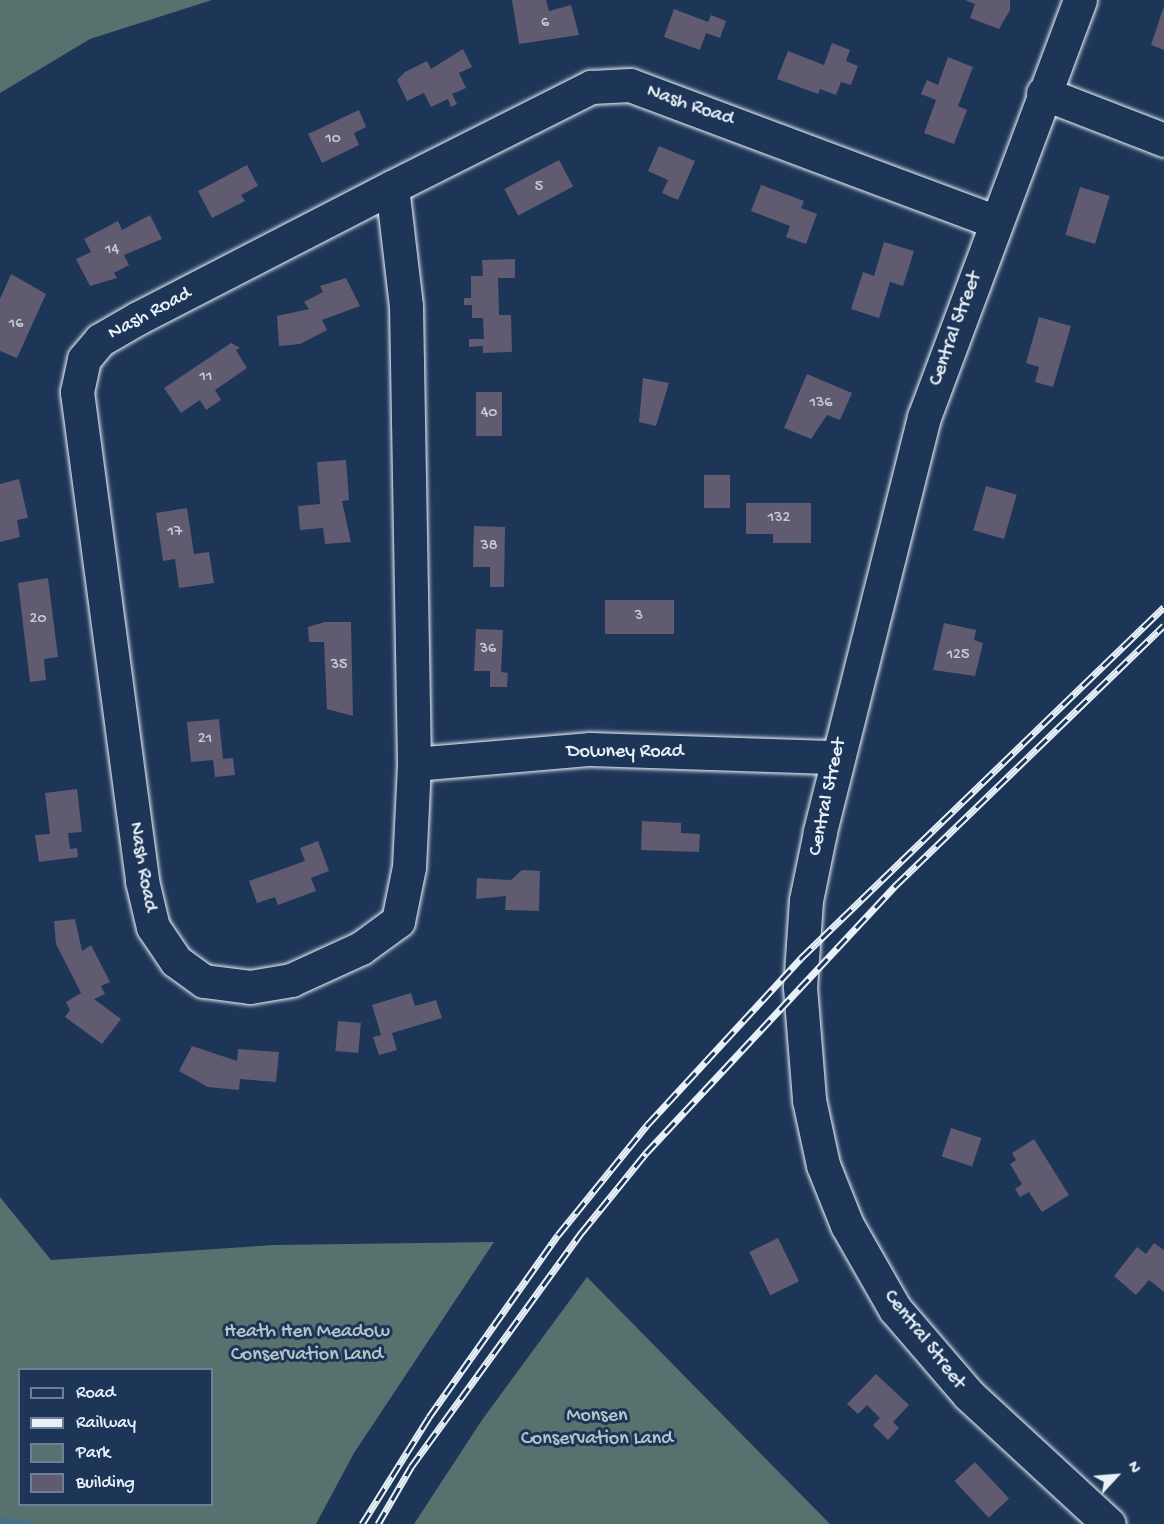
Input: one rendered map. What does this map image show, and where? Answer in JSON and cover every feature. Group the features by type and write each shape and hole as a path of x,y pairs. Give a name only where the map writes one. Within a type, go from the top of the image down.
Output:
{"street":[{"name":"Central Street","path":"1080,0 994,221 924,417 837,757 806,900 800,987 809,1100 823,1164 847,1225 895,1309 969,1395 1109,1524"},
{"name":"Nash Road","path":"392,187 406,306 414,764 410,867 398,921 361,948 291,980 250,987 204,981 176,961 153,927 142,881 77,392 84,359 100,340 392,187 591,87 630,85 994,221"},
{"path":"1043,93 1164,140"},
{"name":"Downey Road","path":"414,764 590,749 837,757"}],"green space":[{"path":"0,0 212,0 90,39 0,93"},
{"name":"Heath Hen Meadow Conservation Land","path":"0,1197 51,1260 274,1245 494,1242 354,1453 316,1524 0,1524"},
{"name":"Monsen Conservation Land","path":"587,1277 830,1524 414,1524 482,1420"}],"building":[{"path":"512,0 546,0 549,11 571,5 579,35 519,44"},
{"path":"965,0 1010,0 1010,10 999,29 970,18 975,4"},
{"path":"1164,6 1164,50 1151,45"},
{"path":"674,9 708,22 711,15 726,21 720,38 706,33 700,50 664,37"},
{"path":"832,43 850,50 846,61 858,66 851,85 841,82 836,95 820,89 818,94 777,79 788,51 824,65"},
{"path":"463,49 472,67 459,73 466,88 452,94 457,104 451,107 448,99 431,107 424,93 407,101 397,80 405,72 427,61 431,69"},
{"path":"948,57 973,67 958,106 967,110 954,144 924,133 936,100 921,94 927,80 938,85"},
{"path":"359,110 366,127 354,133 359,145 322,163 308,134"},
{"path":"659,146 695,161 678,200 662,193 668,180 648,171"},
{"path":"559,160 573,186 518,216 504,189"},
{"path":"247,165 258,186 241,195 245,201 212,218 198,191"},
{"path":"761,185 804,201 801,208 817,214 806,244 786,237 790,226 751,211"},
{"path":"1080,187 1110,196 1095,244 1065,235"},
{"path":"150,215 162,239 124,255 129,265 114,273 117,278 90,286 76,259 91,252 84,239 118,221 122,230"},
{"path":"884,242 914,251 903,286 890,282 879,318 851,309 863,272 874,276"},
{"path":"515,259 515,278 498,278 499,315 511,315 512,352 483,353 483,346 469,347 469,339 484,339 483,318 472,318 472,305 464,305 464,298 471,298 471,276 483,276 482,260"},
{"path":"11,274 46,294 17,358 0,351 0,299"},
{"path":"346,278 360,306 322,320 327,330 300,344 279,346 277,316 309,309 304,302 323,292 320,286"},
{"path":"1039,317 1071,326 1053,387 1035,382 1039,367 1026,363"},
{"path":"231,343 240,348 236,350 247,368 215,390 221,400 206,410 200,400 181,413 164,388"},
{"path":"807,374 852,393 840,420 827,415 811,439 784,428"},
{"path":"643,378 669,383 656,426 639,422"},
{"path":"476,392 502,392 502,436 476,436"},
{"path":"346,460 349,500 342,501 351,542 325,544 323,528 300,530 298,506 320,504 317,462"},
{"path":"704,475 730,475 730,508 704,508"},
{"path":"19,479 28,518 17,520 20,537 0,542 0,484"},
{"path":"986,486 1017,495 1004,539 973,530"},
{"path":"746,503 811,503 811,543 773,543 773,534 746,534"},
{"path":"187,508 194,554 209,552 214,583 179,588 175,559 163,561 156,513"},
{"path":"474,526 505,527 504,587 490,587 490,567 473,567"},
{"path":"48,578 58,657 44,659 46,680 30,682 18,583"},
{"path":"605,600 674,600 674,634 605,634"},
{"path":"325,622 351,622 353,716 327,709 324,642 309,642 308,627"},
{"path":"944,623 976,630 974,640 983,643 975,676 933,670"},
{"path":"476,629 503,630 501,672 508,673 507,687 490,687 490,671 474,671"},
{"path":"219,719 223,759 233,758 235,775 215,777 213,760 191,762 187,722"},
{"path":"77,789 82,832 68,833 70,849 77,848 78,857 39,862 35,835 50,834 45,793"},
{"path":"642,821 681,823 681,833 700,834 699,852 641,850"},
{"path":"318,841 329,871 311,878 316,891 278,905 275,897 257,903 249,881 305,861 300,848"},
{"path":"522,870 540,871 539,911 505,910 506,896 476,899 477,878 511,880"},
{"path":"75,919 82,951 91,945 110,982 101,986 105,994 94,999 121,1019 102,1044 65,1017 70,1010 66,1002 81,993 56,944 54,921"},
{"path":"411,993 415,1006 436,1000 442,1018 392,1033 397,1050 379,1055 373,1037 381,1035 372,1005"},
{"path":"338,1021 361,1023 358,1053 335,1051"},
{"path":"192,1046 237,1061 238,1049 279,1052 276,1082 240,1079 239,1090 208,1087 179,1071"},
{"path":"951,1128 981,1138 972,1166 942,1157"},
{"path":"1034,1139 1069,1195 1042,1212 1029,1192 1020,1197 1015,1189 1022,1184 1010,1164 1016,1160 1012,1153"},
{"path":"778,1238 799,1281 770,1295 749,1252"},
{"path":"1154,1243 1164,1250 1164,1292 1149,1280 1136,1295 1114,1276 1137,1247 1146,1254"},
{"path":"876,1374 909,1405 893,1422 899,1428 888,1440 873,1425 880,1418 867,1405 858,1414 847,1404"},
{"path":"975,1462 1009,1499 989,1518 955,1481"}],"waterway":[{"path":"0,1522 27,1524"}],"railway":[{"path":"362,1524 429,1417 558,1235 648,1124 801,958 1164,607"},
{"path":"378,1524 411,1467 582,1232 646,1153 896,885 1164,625"}]}
